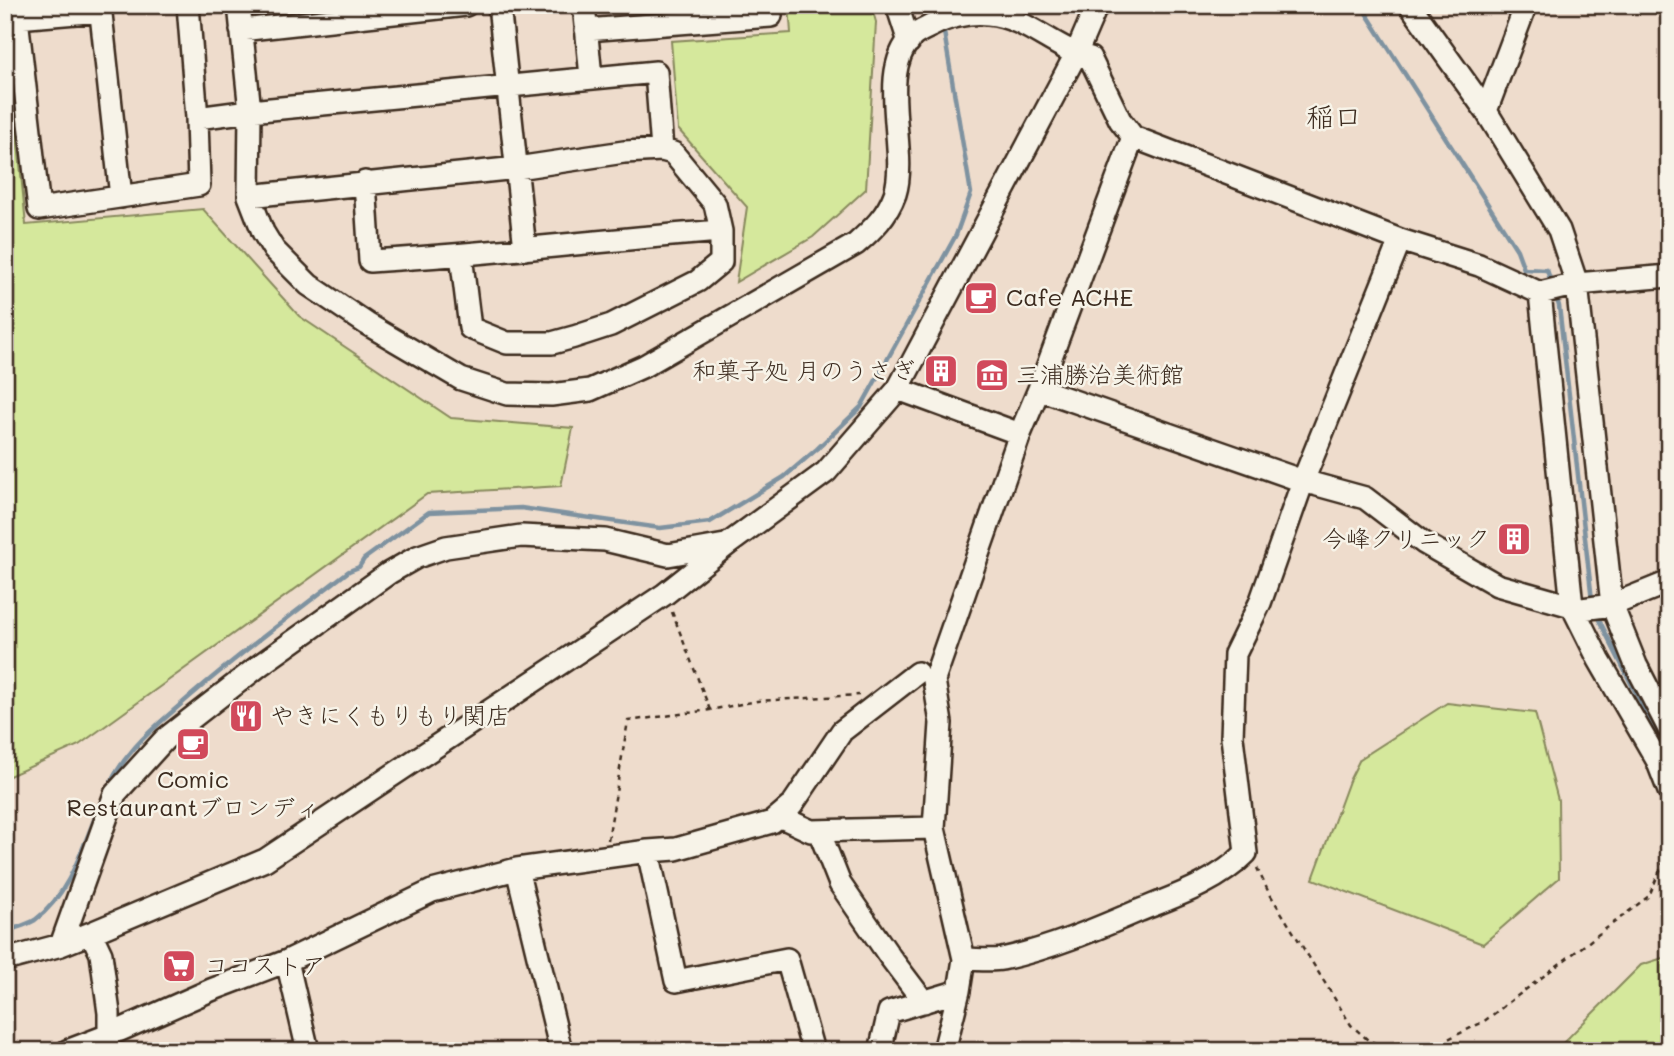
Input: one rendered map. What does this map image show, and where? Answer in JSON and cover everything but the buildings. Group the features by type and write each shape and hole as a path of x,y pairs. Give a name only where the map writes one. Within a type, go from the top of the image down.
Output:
{"street":[{"path":"121,197 100,8 17,18 39,209 121,197 199,185 188,5"},
{"path":"239,5 250,111 249,196 263,232 274,250 309,285 367,324 461,379 507,394 551,395 590,390 644,366 856,244 882,220 895,194 899,173 895,97 901,56 911,39 947,20 966,14 988,14 1006,18 1029,27 1076,54 1090,58 1120,120 1133,136 1400,240 1479,265 1540,293 1577,284 1669,276"},
{"path":"241,30 466,5"},
{"path":"499,5 525,249"},
{"path":"584,5 591,77"},
{"path":"586,30 771,16 770,5"},
{"path":"897,5 911,39"},
{"path":"5,960 61,945 265,860 665,594 826,472 898,389 1076,54 1097,5"},
{"path":"1410,5 1486,111 1559,230 1577,284 1612,605 1636,665 1669,729"},
{"path":"1486,111 1525,5"},
{"path":"197,118 656,72 662,150"},
{"path":"944,1051 964,959 934,828 941,723 934,680 1020,434 1133,136"},
{"path":"249,196 517,168 624,152 662,150 674,153 715,204 721,230 720,262 698,281 611,325 552,343 507,343 470,328 461,255"},
{"path":"365,182 370,261 721,230"},
{"path":"964,959 999,959 1050,946 1199,887 1233,866 1246,853 1232,737 1236,654 1260,603 1303,481 1400,240"},
{"path":"1540,293 1577,608 1599,660 1657,760 1669,791"},
{"path":"898,389 1020,434"},
{"path":"1039,389 1303,481 1365,498 1424,543 1497,585 1577,608 1612,605 1669,582"},
{"path":"61,945 115,794 164,739 260,665 389,573 417,557 446,547 521,537 605,540 668,555 728,544"},
{"path":"67,1051 211,990 288,961 432,891 517,869 677,849 772,822 792,805 842,731 917,673"},
{"path":"779,816 811,831 934,828"},
{"path":"819,831 841,884 924,1002"},
{"path":"648,851 676,981 787,959 813,1051"},
{"path":"517,869 561,1051"},
{"path":"91,933 101,954 109,1035"},
{"path":"288,961 308,1051"},
{"path":"880,1051 888,1012 959,991"}],"path":[{"path":"665,594 710,710"},
{"path":"606,857 628,721 757,701 859,695"},
{"path":"1246,853 1351,1025 1368,1040 1386,1048 1414,1048 1438,1044 1483,1022 1649,896 1669,849"}],"green space":[{"path":"789,5 871,5 876,22 866,189 813,237 736,282 747,207 678,129 671,41 791,33"},
{"path":"5,11 26,225 203,209 299,316 451,418 573,428 561,486 427,494 79,745 5,778"},
{"path":"1447,703 1535,713 1558,800 1559,878 1483,944 1313,879 1349,781 1360,759"},
{"path":"1669,956 1669,1051 1555,1051 1641,965"}],"waterway":[{"path":"1361,5 1517,250 1524,269 1547,270 1552,285"},
{"path":"107,790 119,767 135,747 193,693 349,571 359,567 364,559 429,512 521,508 660,528 710,522 784,477 817,449 861,407 956,235 971,193 943,26"},
{"path":"1556,296 1592,600"},
{"path":"1595,612 1669,758"},
{"path":"5,932 35,920 59,895 76,863 103,798"}],"place":[{"name":"Cafe ACHE","path":"981,298"},
{"name":"和菓子処 月のうさぎ","path":"941,371"},
{"name":"三浦勝治美術館","path":"992,375"},
{"name":"今峰クリニック","path":"1514,539"},
{"name":"やきにくもりもり関店","path":"246,716"},
{"name":"Comic Restaurantブロンディ","path":"193,744"},
{"name":"ココストア","path":"179,966"}],"district":[{"name":"稲口","path":"1334,117"}]}
